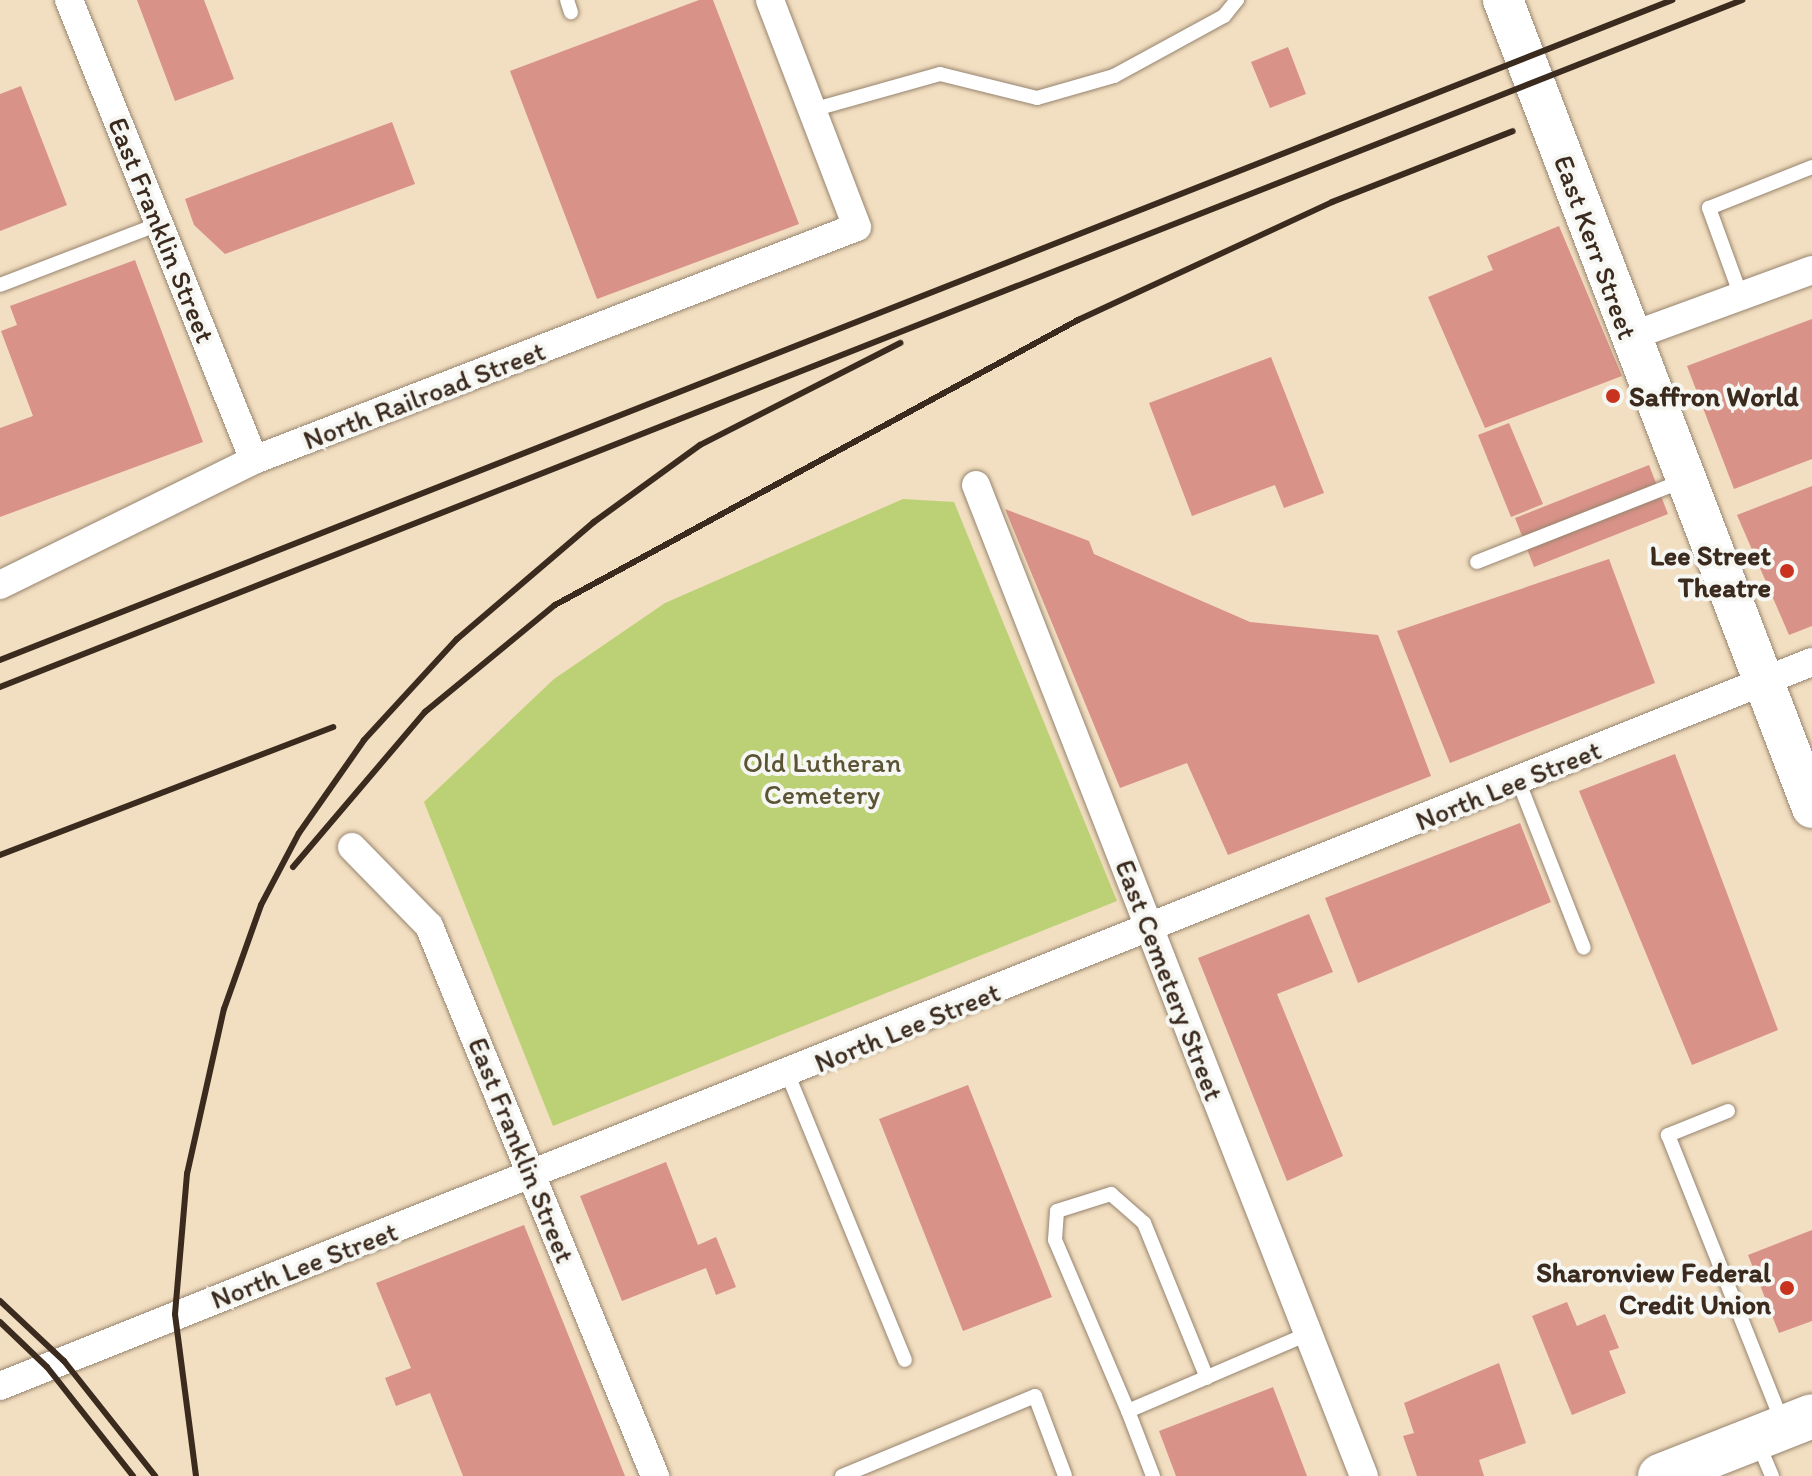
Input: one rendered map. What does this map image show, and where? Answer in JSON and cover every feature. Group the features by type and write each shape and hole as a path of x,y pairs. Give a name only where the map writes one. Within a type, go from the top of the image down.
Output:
{"main road":[{"path":"1660,1476 1781,1439"}],"street":[{"name":"East Franklin Street","path":"69,0 254,460"},
{"path":"770,0 812,110"},
{"name":"East Kerr Street","path":"1503,0 1629,337 1812,808"},
{"name":"North Railroad Street","path":"0,585 254,460 857,227 812,110"},
{"path":"1629,337 1812,270"},
{"name":"East Cemetery Street","path":"976,485 1364,1476"},
{"name":"North Lee Street","path":"0,1386 534,1178 1812,662"},
{"name":"East Franklin Street","path":"352,847 429,926 655,1476"}],"lane":[{"path":"812,110 940,74 1037,98 1114,76 1224,16 1237,0"},
{"path":"1741,296 1709,208 1812,167"},
{"path":"0,285 159,224"},
{"path":"1477,562 1685,480"},
{"path":"1518,780 1584,948"},
{"path":"788,1075 905,1360"},
{"path":"1728,1111 1668,1135 1781,1439"},
{"path":"1153,1476 1055,1240 1057,1211 1111,1194 1144,1223 1207,1378"},
{"path":"1128,1411 1308,1334"},
{"path":"842,1476 1035,1396 1065,1476"}],"green space":[{"name":"Old Lutheran Cemetery","path":"903,499 954,502 1117,901 553,1126 424,802 554,679 665,603"}],"building":[{"path":"137,0 204,0 234,79 175,101"},
{"path":"699,0 713,0 799,224 597,299 510,71"},
{"path":"1288,47 1306,94 1270,108 1251,62"},
{"path":"21,86 67,205 0,231 0,94"},
{"path":"392,122 415,184 225,254 194,225 185,199"},
{"path":"1559,226 1622,376 1485,428 1428,297 1493,270 1487,256"},
{"path":"135,260 203,442 0,517 0,428 33,416 1,331 17,325 10,306"},
{"path":"1812,319 1812,459 1734,489 1687,366"},
{"path":"1271,357 1324,493 1284,508 1275,485 1192,516 1149,403"},
{"path":"1509,423 1543,504 1511,517 1478,435"},
{"path":"1649,465 1668,514 1534,567 1515,518"},
{"name":"Lee Street Theatre","path":"1812,486 1812,626 1789,635 1737,515"},
{"path":"1005,509 1089,541 1094,554 1250,622 1378,635 1431,776 1228,855 1187,763 1120,788"},
{"path":"1609,559 1655,683 1450,763 1397,631"},
{"path":"1675,754 1778,1030 1692,1065 1579,791"},
{"path":"1520,823 1551,902 1358,983 1325,898"},
{"path":"1309,914 1333,972 1277,994 1343,1156 1287,1181 1198,958"},
{"path":"968,1085 1052,1297 963,1331 879,1119"},
{"path":"666,1162 698,1245 716,1237 736,1287 716,1295 706,1268 622,1301 580,1196"},
{"path":"524,1225 625,1476 463,1476 430,1393 396,1406 385,1378 411,1368 376,1283"},
{"name":"Sharonview Federal Credit Union","path":"1812,1230 1812,1321 1779,1333 1748,1255"},
{"path":"1567,1302 1577,1326 1605,1314 1619,1348 1609,1351 1626,1393 1572,1415 1532,1316"},
{"path":"1499,1363 1526,1443 1479,1460 1484,1476 1417,1476 1403,1436 1414,1433 1404,1403"},
{"path":"1273,1387 1307,1476 1176,1476 1159,1431"}],"railway":[{"path":"0,660 1672,0"},
{"path":"0,687 1742,0"},
{"path":"293,867 425,712 555,605 1078,320 1332,202 1513,131"},
{"path":"196,1476 175,1314 187,1174 224,1009 261,905 299,833 364,740 457,639 594,522 700,445 900,343"},
{"path":"0,855 333,727"},
{"path":"0,1301 64,1361 155,1476"},
{"path":"0,1322 47,1367 133,1476"}],"place":[{"name":"Saffron World","path":"1613,396"},
{"name":"Lee Street Theatre","path":"1787,571"},
{"name":"Sharonview Federal Credit Union","path":"1787,1288"}]}
